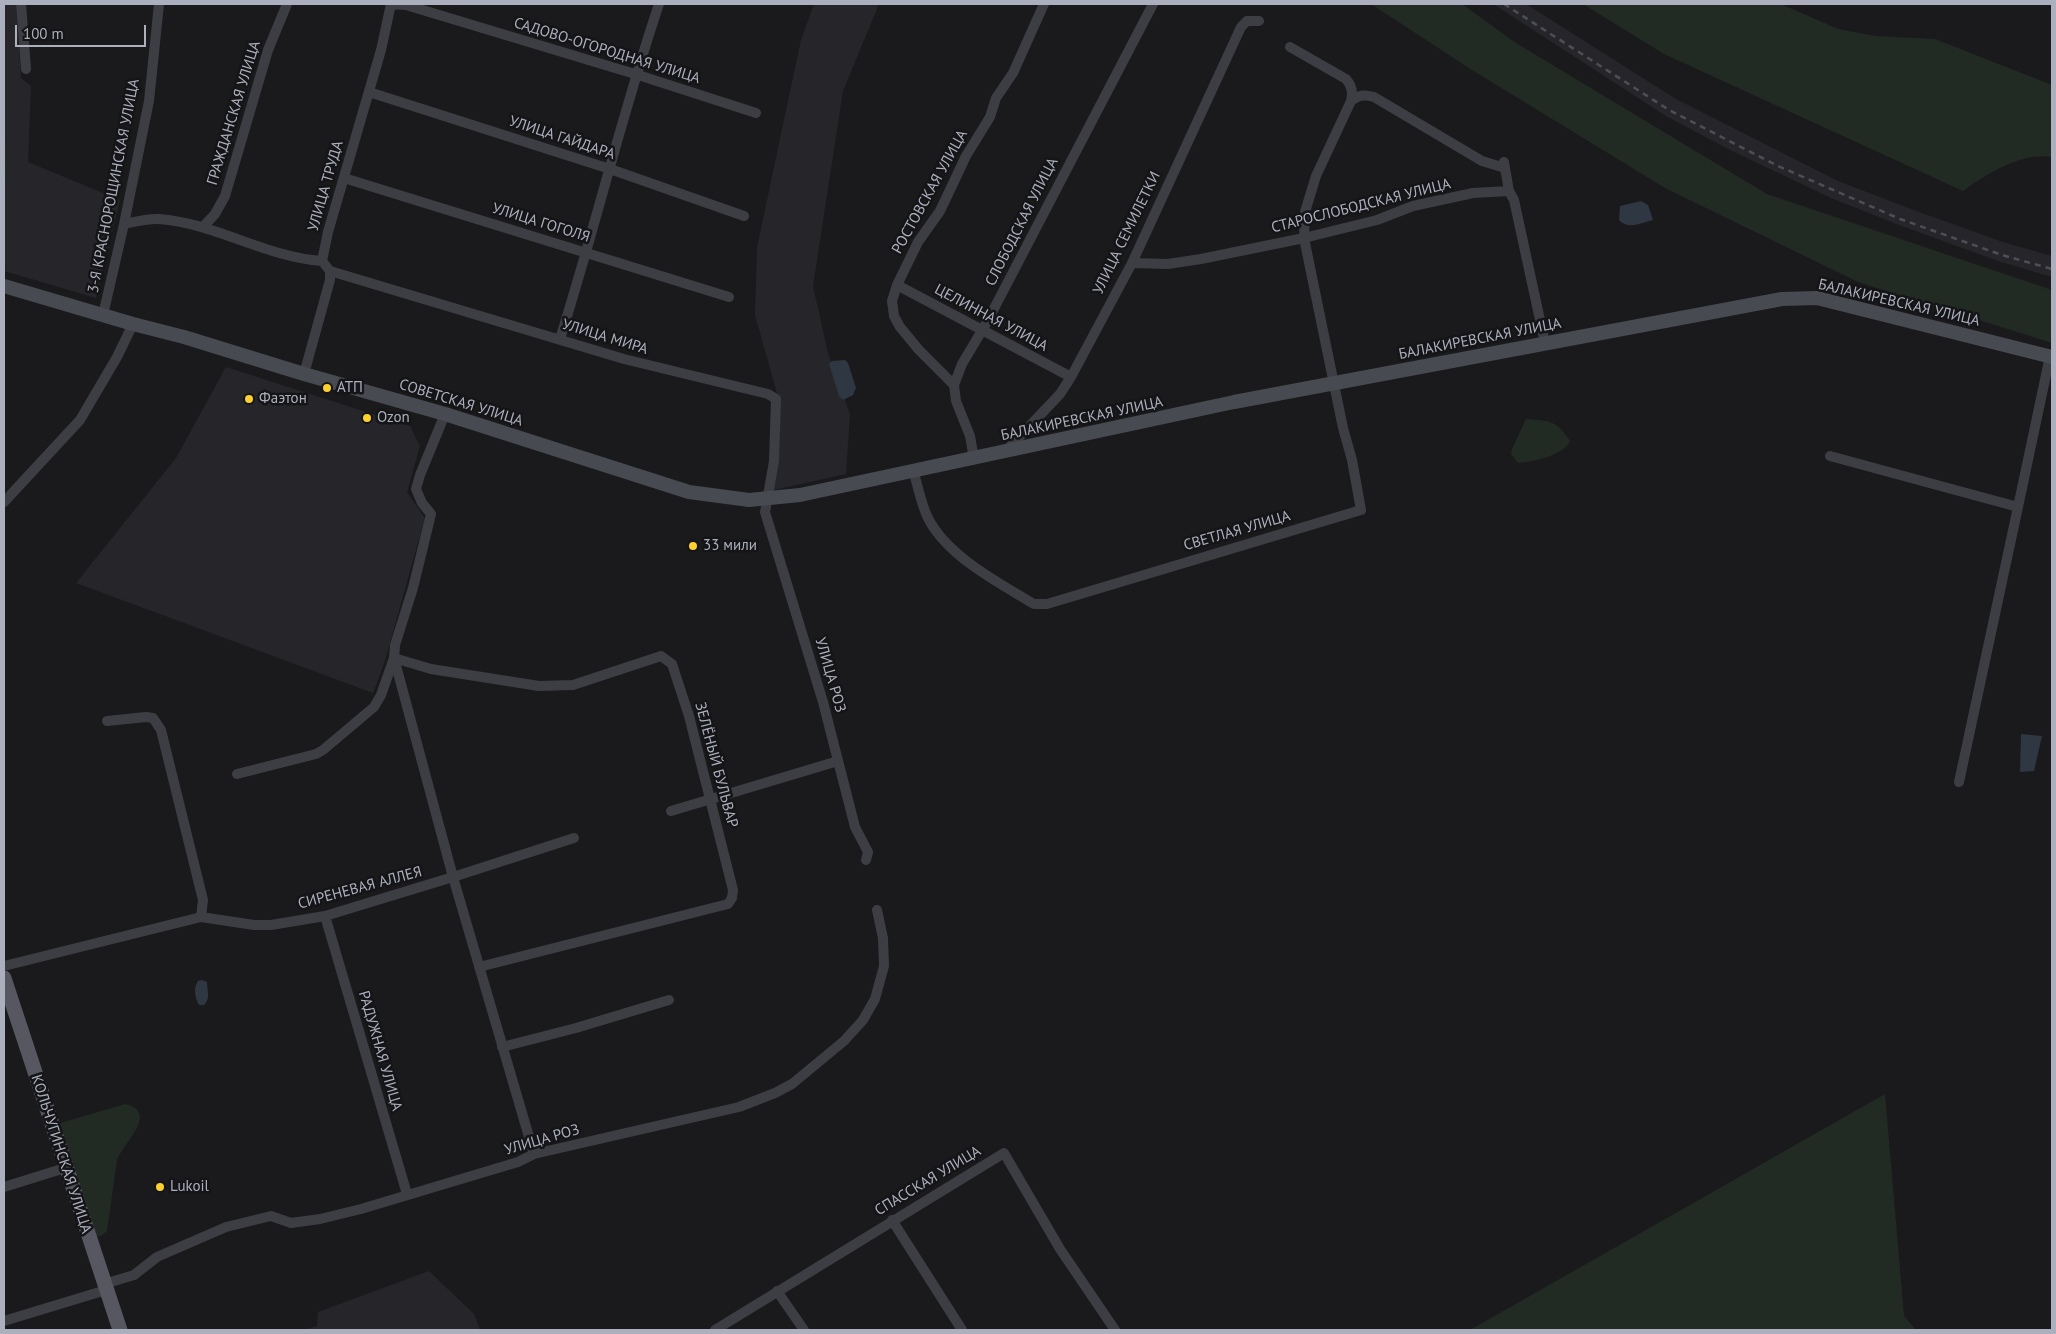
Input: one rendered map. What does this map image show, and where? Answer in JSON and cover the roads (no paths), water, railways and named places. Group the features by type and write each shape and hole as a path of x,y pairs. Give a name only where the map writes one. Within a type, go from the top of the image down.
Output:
{"main road":[{"name":"КОЛЬЧУГИНСКАЯ УЛИЦА","path":"4,978 65,1168 120,1330"}],"street":[{"path":"21,4 26,69"},
{"name":"3-Я КРАСНОРОЩИНСКАЯ УЛИЦА","path":"103,315 149,102 159,4"},
{"name":"ГРАЖДАНСКАЯ УЛИЦА","path":"203,228 215,214 225,196 268,50 288,4"},
{"name":"САДОВО-ОГОРОДНАЯ УЛИЦА","path":"391,4 406,5 635,74 756,113"},
{"name":"УЛИЦА ТРУДА","path":"322,261 369,92 391,4"},
{"path":"560,339 587,253 635,74 659,4"},
{"name":"РОСТОВСКАЯ УЛИЦА","path":"954,385 919,350 900,327 894,316 892,301 897,285 918,242 940,211 966,156 990,117 996,98 1013,73 1044,4"},
{"name":"СЛОБОДСКАЯ УЛИЦА","path":"954,385 962,364 982,330 1153,4"},
{"name":"УЛИЦА СЕМИЛЕТКИ","path":"1004,452 1060,394 1071,377 1132,263 1241,27 1247,21 1259,21"},
{"path":"1290,46 1346,79 1351,85 1351,101"},
{"name":"УЛИЦА ГАЙДАРА","path":"369,92 610,169 744,216"},
{"path":"1351,101 1358,96 1374,97 1482,161 1505,165 1509,192 1514,200 1545,343"},
{"name":"СВЕТЛАЯ УЛИЦА","path":"913,470 928,518 946,543 971,565 1034,604 1047,604 1361,510 1304,238 1305,212 1316,176 1351,101"},
{"name":"УЛИЦА ГОГОЛЯ","path":"344,178 729,297"},
{"name":"СТАРОСЛОБОДСКАЯ УЛИЦА","path":"1132,263 1168,264 1304,238 1377,220 1413,206 1473,193 1509,192"},
{"path":"124,224 156,219 190,223 237,240 306,260 322,261 330,271 330,280 304,374"},
{"name":"УЛИЦА МИРА","path":"330,271 418,299 624,359 768,394 776,399 774,460 767,499"},
{"name":"ЦЕЛИННАЯ УЛИЦА","path":"897,285 1071,377"},
{"name":"СОВЕТСКАЯ УЛИЦА","path":"4,286 133,324 184,336 304,374 445,414 689,492 749,500 800,496 913,470"},
{"name":"БАЛАКИРЕВСКАЯ УЛИЦА","path":"913,470 974,459 1334,382 1782,299 1817,298 2051,357"},
{"path":"4,502 80,420 117,357 133,324"},
{"path":"1959,782 2051,357"},
{"path":"954,385 956,401 970,436 974,459"},
{"path":"237,774 316,754 324,750 374,708 394,658 395,645 413,588 432,514 422,503 416,490 420,475 445,414"},
{"path":"1830,456 2018,507"},
{"name":"УЛИЦА РОЗ","path":"767,499 765,512 823,702 855,827 868,852 866,860"},
{"name":"ЗЕЛЁНЫЙ БУЛЬВАР","path":"394,658 431,669 547,686 573,685 661,656 672,664 689,716 734,890 728,904 479,967"},
{"path":"394,658 453,878 534,1154"},
{"path":"107,721 153,718 161,730 203,900 201,918"},
{"path":"671,812 838,761"},
{"name":"СИРЕНЕВАЯ АЛЛЕЯ","path":"4,966 201,918 254,925 271,925 325,916 453,878 574,838"},
{"name":"УЛИЦА РОЗ","path":"4,1321 105,1287 134,1275 157,1257 226,1227 271,1216 291,1223 320,1219 361,1209 518,1162 534,1154 739,1107 775,1093 792,1084 844,1041 863,1020 875,999 884,966 883,938 877,910"},
{"name":"РАДУЖНАЯ УЛИЦА","path":"325,916 407,1194"},
{"path":"502,1047 576,1028 669,1000"},
{"name":"СПАССКАЯ УЛИЦА","path":"715,1330 1004,1153 1060,1249 1115,1330"},
{"path":"4,1187 65,1168"},
{"path":"892,1220 962,1330"},
{"path":"778,1291 804,1330"}],"water":[{"path":"1641,201 1648,205 1653,220 1626,225 1619,220 1620,206"},
{"path":"845,360 848,363 856,388 853,395 843,400 839,396 829,364 832,361"},
{"path":"2021,734 2042,736 2034,771 2020,772"},
{"path":"198,981 207,982 208,997 204,1005 199,1005 195,990"}],"railway":[{"path":"1504,4 1669,110 1778,166 1900,219 2002,255 2052,269"}],"place":[{"name":"АТП","path":"327,388"},
{"name":"Фаэтон","path":"249,399"},
{"name":"Ozon","path":"367,418"},
{"name":"33 мили","path":"693,546"},
{"name":"Lukoil","path":"160,1187"}]}
